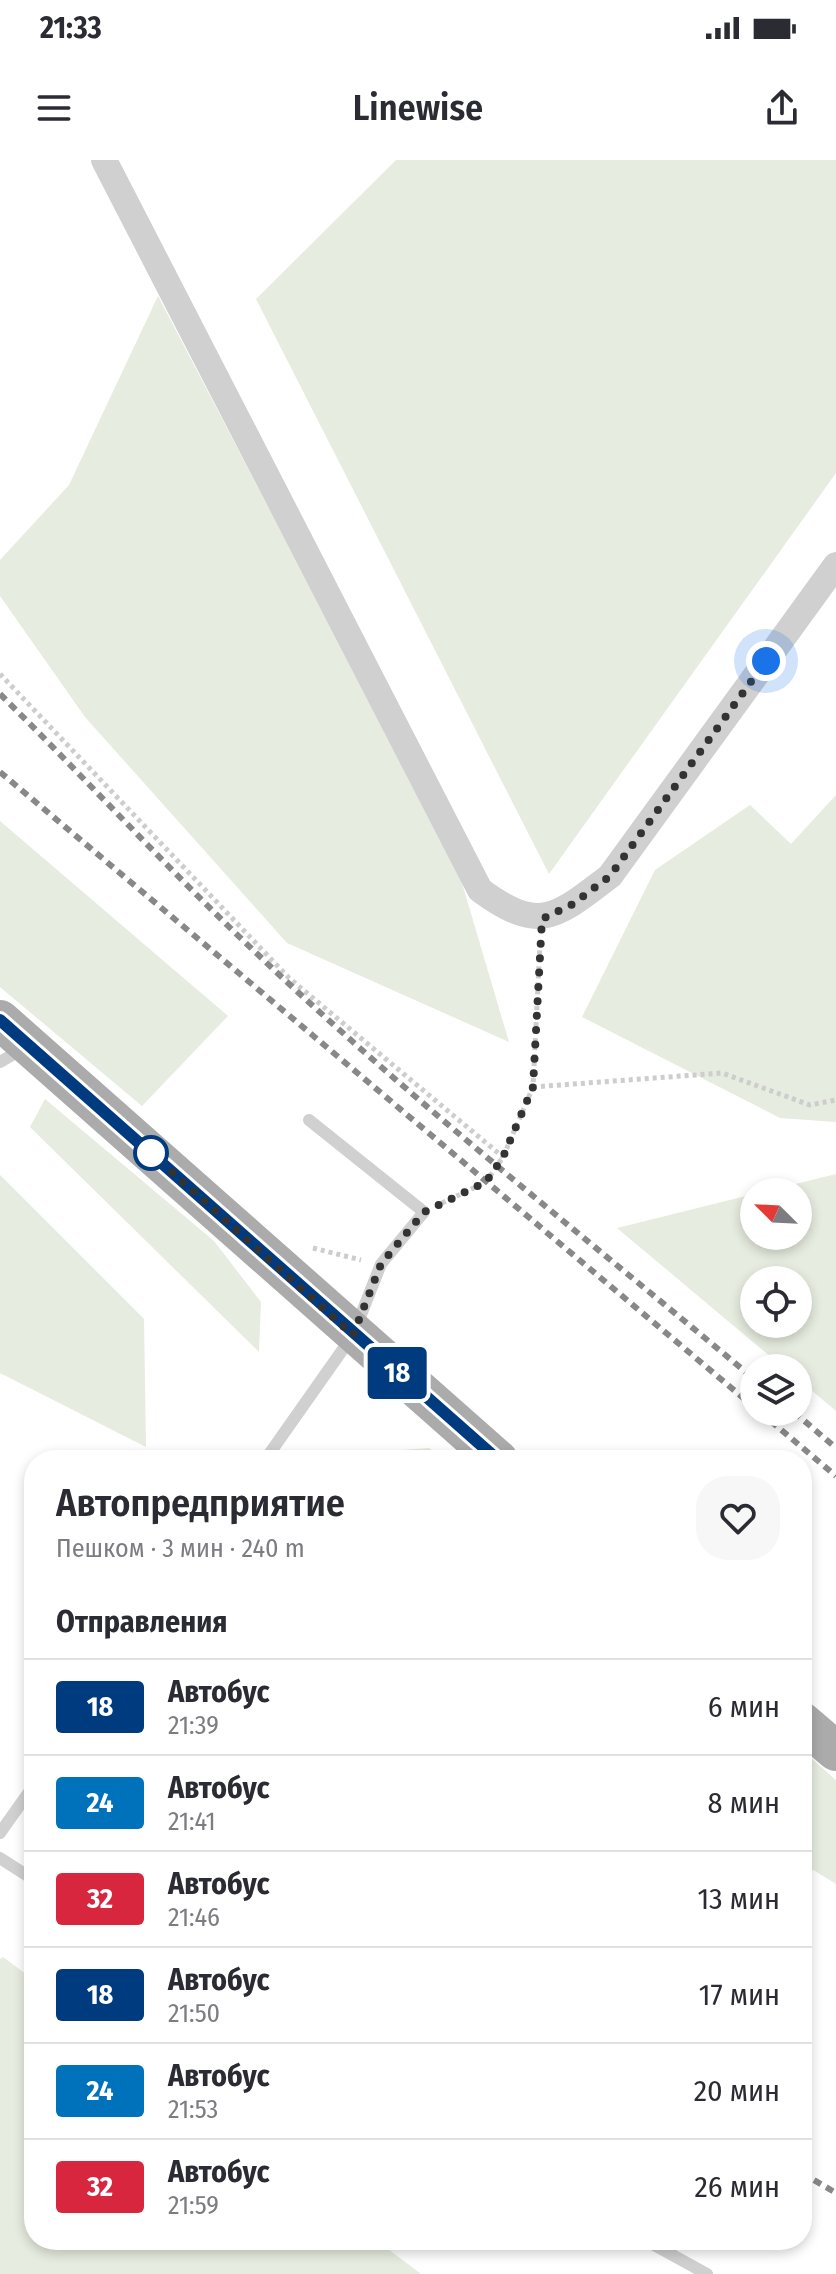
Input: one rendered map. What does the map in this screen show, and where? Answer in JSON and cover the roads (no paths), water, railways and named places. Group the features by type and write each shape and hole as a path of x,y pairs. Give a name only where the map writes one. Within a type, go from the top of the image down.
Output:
{"main road":[{"path":"10,1042 486,1450"},
{"path":"812,1731 836,1751"}],"street":[{"path":"104,160 480,890 507,910 542,919 573,904 610,876 836,565"}],"lane":[{"path":"272,1450 353,1335 381,1264 424,1212 309,1120"},
{"path":"0,1833 24,1799"},
{"path":"0,1858 24,1874"},
{"path":"663,2250 707,2274"}],"railway":[{"path":"0,694 220,918 312,1005 499,1168 740,1367"},
{"path":"0,772 740,1395"},
{"path":"777,1426 805,1450"},
{"path":"810,1426 836,1448"},
{"path":"812,1456 836,1476"},
{"path":"812,2179 836,2193"}]}
